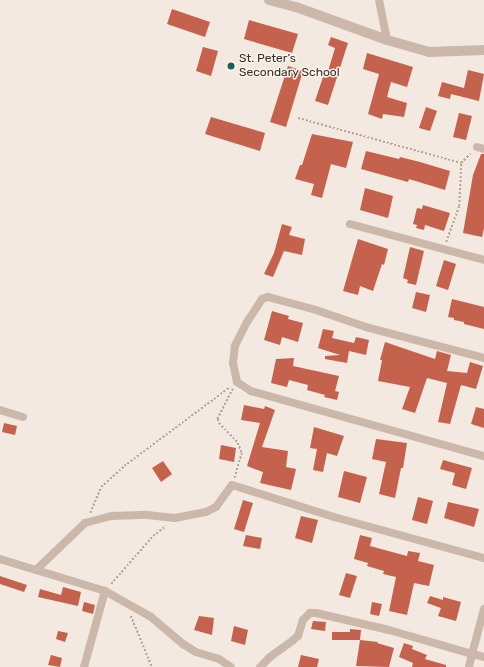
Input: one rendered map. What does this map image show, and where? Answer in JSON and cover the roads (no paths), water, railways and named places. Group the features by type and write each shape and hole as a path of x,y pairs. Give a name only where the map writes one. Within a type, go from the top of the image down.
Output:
{"street":[{"path":"269,0 296,7 387,40 430,52 484,50"},
{"path":"379,0 387,40"},
{"path":"350,224 484,260"},
{"path":"484,358 366,327 316,310 268,297 262,299 257,306 235,346 233,363 237,382 251,390 484,456"},
{"path":"0,410 23,417"},
{"path":"36,570 85,523 112,516 147,515 175,518 206,512 216,507 232,485 349,521 484,558"},
{"path":"0,559 105,591 151,617 183,644 196,652 219,659 231,667"},
{"path":"84,667 105,591"},
{"path":"469,667 484,609"},
{"path":"260,667 270,657 298,636 303,620 310,613 316,613 389,630 484,657"}],"place":[{"name":"St. Peter’s Secondary School","path":"231,66"}]}
